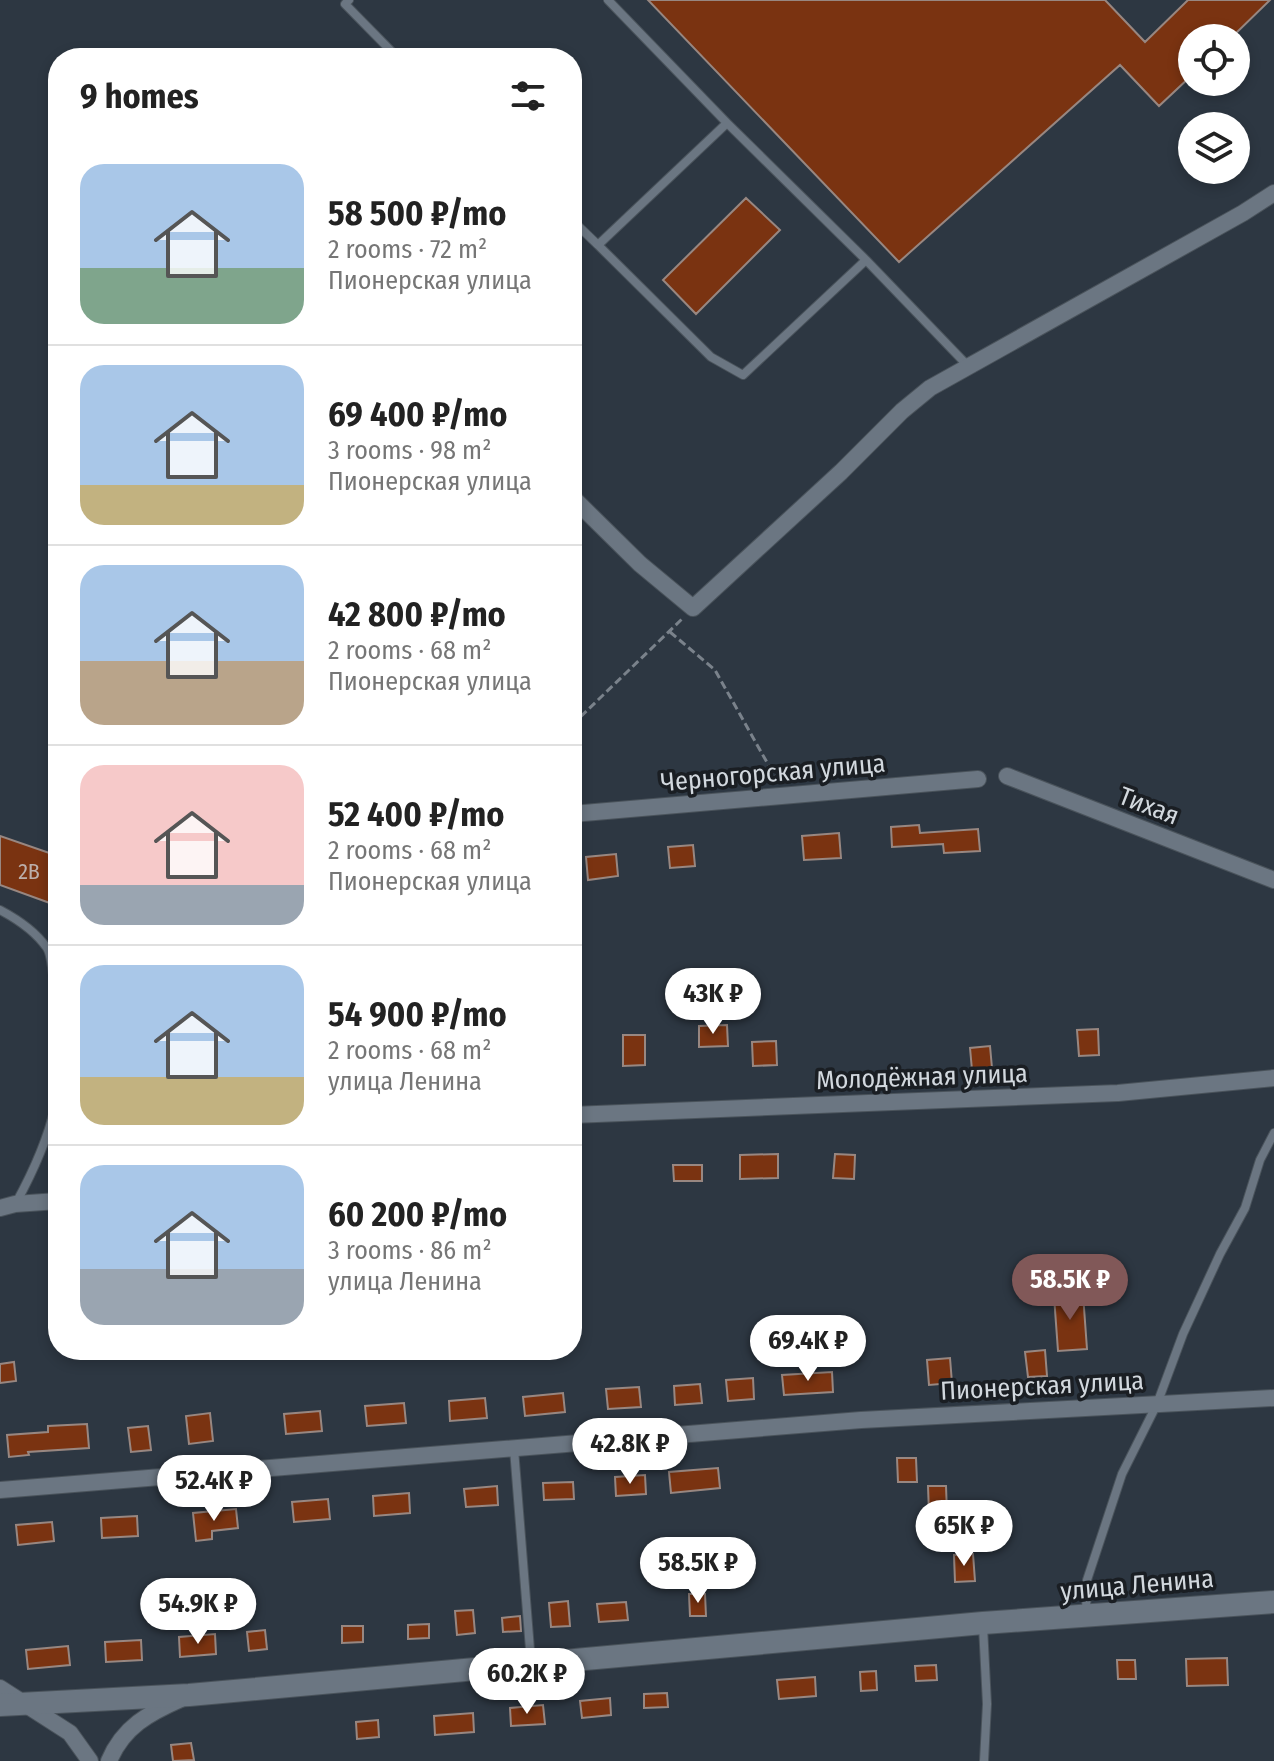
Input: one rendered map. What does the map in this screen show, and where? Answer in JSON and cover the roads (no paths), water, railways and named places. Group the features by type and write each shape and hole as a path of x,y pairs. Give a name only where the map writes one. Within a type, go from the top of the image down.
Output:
{"street":[{"path":"582,507 640,564 693,608 930,388 1274,193"},
{"name":"Тихая","path":"1007,776 1274,880"},
{"name":"Черногорская улица","path":"582,813 978,779"},
{"name":"Молодёжная улица","path":"582,1115 1118,1093 1274,1078"},
{"path":"8,1206 48,1202"},
{"name":"Пионерская улица","path":"0,1490 861,1420 1274,1398"},
{"name":"улица Ленина","path":"9,1704 189,1695 983,1623 1086,1618 1274,1602"},
{"path":"0,1688 9,1704 52,1719 70,1733 90,1761"},
{"path":"109,1761 127,1730 144,1716 189,1695"}],"lane":[{"path":"349,0 345,4 388,48"},
{"path":"608,0 969,367"},
{"path":"598,245 727,123"},
{"path":"582,230 711,357 743,375 866,260"},
{"path":"0,910 17,919 48,949"},
{"path":"8,1206 42,1155 48,1133"},
{"path":"1086,1618 1087,1580 1122,1474 1157,1404 1183,1334 1245,1208 1260,1160 1274,1133"},
{"path":"514,1449 531,1662"},
{"path":"983,1623 987,1704 984,1761"}]}
